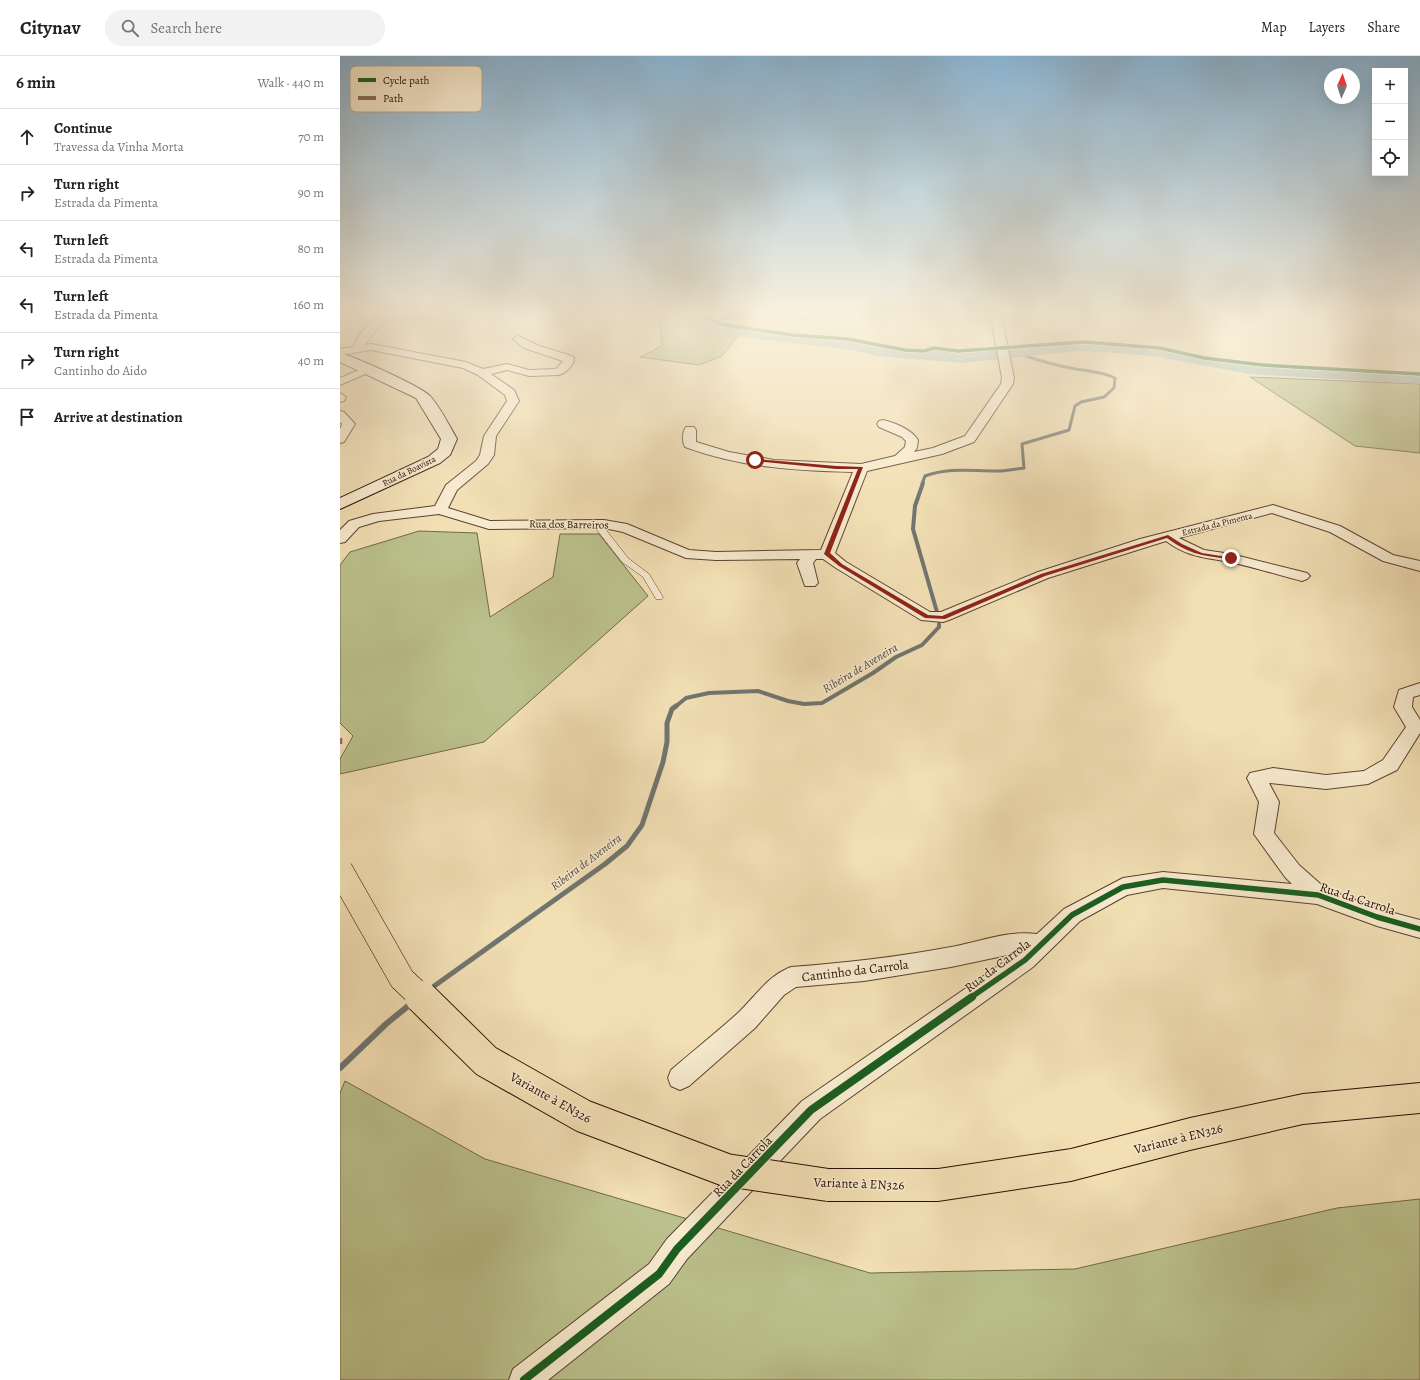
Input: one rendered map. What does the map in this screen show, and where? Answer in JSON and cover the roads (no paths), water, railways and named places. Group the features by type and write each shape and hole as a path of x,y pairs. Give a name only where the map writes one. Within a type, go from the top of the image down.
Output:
{"main road":[{"name":"Variante à EN326","path":"340,870 402,979 486,1060 583,1116 726,1170 828,1185 945,1183 1071,1165 1190,1134 1303,1109 1420,1098"}],"street":[{"path":"341,381 352,376"},
{"name":"Rua da Boavista","path":"340,504 434,460 443,454 448,447 449,439 426,400 415,392 383,376"},
{"path":"440,510 451,488 481,464 487,455 490,436 513,401 510,393 486,376"},
{"path":"690,430 690,444 707,451 755,460 836,468 861,468 937,451 970,439 1008,384 1007,376"},
{"path":"340,415 349,424 340,439"},
{"path":"882,424 906,434 912,440 911,448 900,459"},
{"path":"810,583 805,563 820,554 861,468"},
{"name":"Estrada da Pimenta","path":"820,554 927,617 943,617 1043,575 1168,536 1273,509 1335,529 1388,558 1420,566"},
{"name":"Rua dos Barreiros","path":"340,539 354,524 378,517 440,510 489,525 593,524 627,528 686,554 716,556 820,554"},
{"path":"1168,536 1180,545 1201,554 1231,558 1302,576"},
{"path":"1318,895 1292,871 1264,834 1269,802 1257,778 1273,775 1326,782 1368,777 1390,766 1402,745 1415,727 1403,707 1405,694 1420,689"},
{"name":"Rua da Carrola","path":"524,1380 659,1274 677,1249 811,1110 1025,960 1072,915 1123,887 1163,880 1318,895 1377,917 1420,929"},
{"name":"Cantinho da Carrola","path":"680,1078 747,1020 776,988 791,978 864,971 951,957 1000,946 1029,942 1042,944"}],"lane":[{"path":"593,524 600,528 625,560 646,576 659,597"}],"waterway":[{"path":"922,484 925,476 943,471 999,471 1024,468 1022,444 1069,430 1075,406 1081,402 1104,397 1114,388 1115,378 1110,376"},
{"path":"1365,376 1420,379"},
{"path":"923,483 915,506 913,529 937,612"},
{"name":"Ribeira de Aveneira","path":"675,707 686,698 709,693 758,691 788,701 804,704 822,703 873,673 896,657 922,645 939,627 939,624"},
{"name":"Ribeira de Aveneira","path":"430,989 605,864 627,846 642,825 663,762 667,742 667,723 672,709 676,706"},
{"name":"Ribeira de Aveneira","path":"340,1068 386,1024 413,1002"}]}
